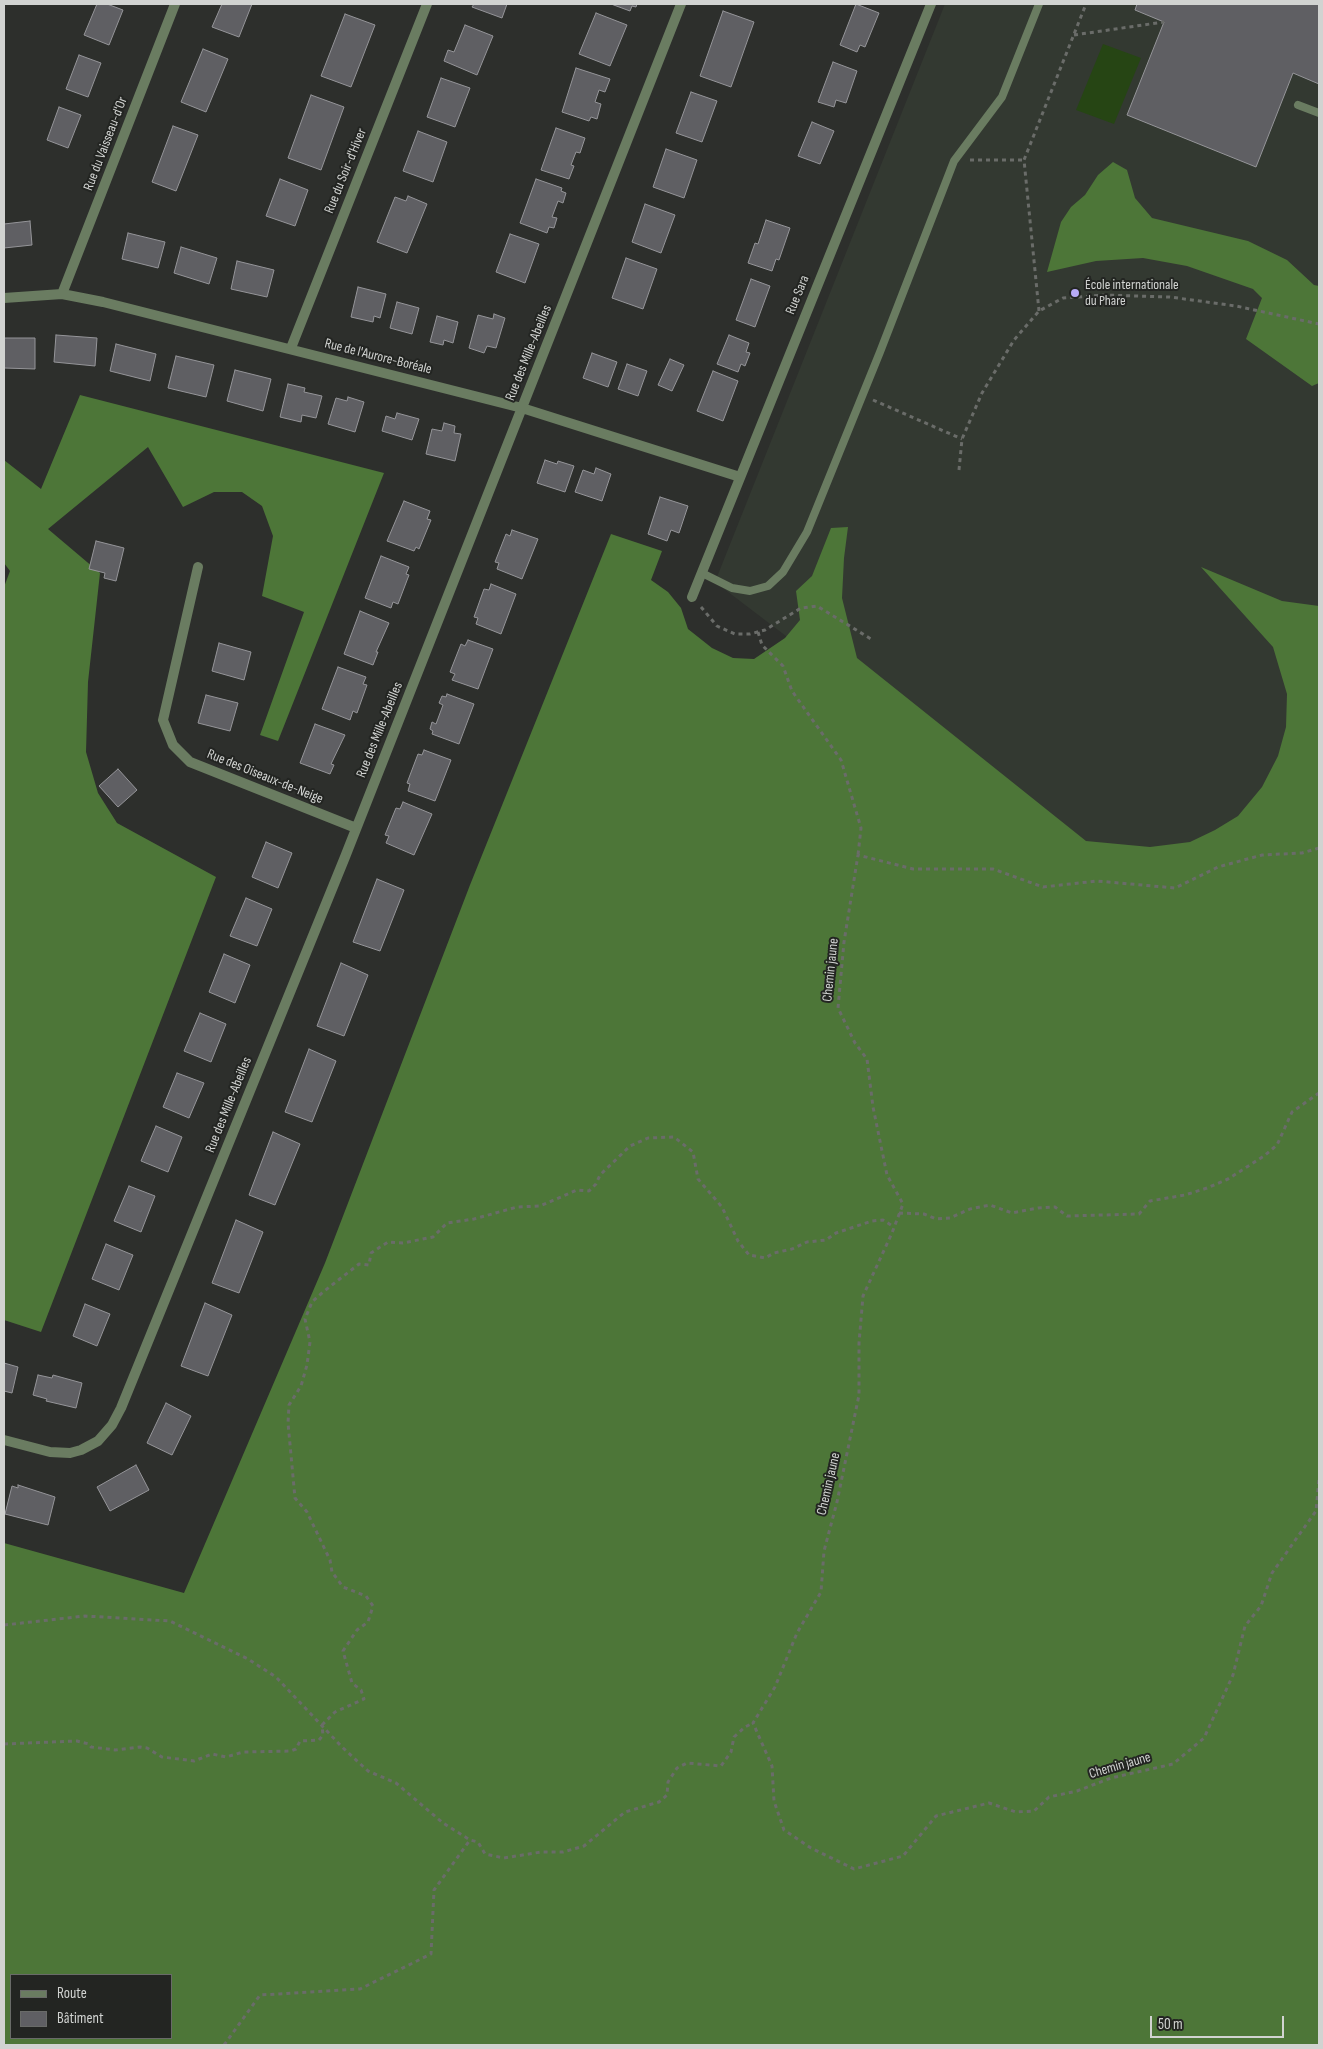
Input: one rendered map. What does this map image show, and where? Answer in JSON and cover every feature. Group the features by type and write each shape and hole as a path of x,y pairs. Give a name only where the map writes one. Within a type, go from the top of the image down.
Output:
{"street":[{"name":"Rue du Vaisseau-d'Or","path":"62,294 175,4"},
{"name":"Rue du Soir-d'Hiver","path":"290,348 427,4"},
{"name":"Rue des Mille-Abeilles","path":"4,1440 50,1452 70,1453 81,1450 98,1441 112,1425 121,1408 356,828 681,4"},
{"name":"Rue Sara","path":"692,597 704,574 740,477 930,4"},
{"name":"Rue de l'Aurore-Boréale","path":"4,298 62,294 103,302 522,408 740,477"},
{"name":"Rue des Oiseaux-de-Neige","path":"198,566 163,720 173,745 190,762 356,828"}],"lane":[{"path":"704,574 732,588 750,591 768,586 783,572 808,532 954,161 1002,97 1039,4"},
{"path":"1298,104 1319,113"}],"path":[{"path":"1039,312 1024,160 1086,4"},
{"path":"1074,35 1164,22"},
{"path":"954,161 1024,160"},
{"path":"959,470 962,439 986,386 1014,340 1039,312 1063,298 1106,295 1170,297 1236,306 1319,324"},
{"path":"863,396 962,439"},
{"path":"692,597 717,626 735,634 758,632 801,608 817,606 871,639"},
{"name":"Chemin jaune","path":"758,632 762,645 783,666 792,691 841,760 861,828 844,942 838,1008 855,1043 867,1059 873,1107 887,1175 902,1204 864,1296 859,1343 859,1395 837,1502 824,1552 821,1592 797,1632 775,1687 753,1723 772,1766 774,1802 784,1830 811,1848 854,1869 903,1856 936,1816 990,1803 1016,1812 1034,1811 1049,1797 1077,1791 1110,1778 1172,1764 1204,1738 1233,1675 1245,1626 1261,1606 1272,1573 1316,1510 1319,1479"},
{"path":"858,855 913,869 993,869 1043,887 1097,882 1175,888 1218,867 1262,855 1302,853 1319,848"},
{"path":"899,1214 924,1214 936,1219 950,1218 970,1209 990,1205 1012,1213 1055,1207 1067,1216 1139,1214 1150,1201 1185,1195 1207,1188 1228,1179 1264,1156 1277,1145 1292,1112 1319,1094"},
{"path":"322,1725 335,1712 364,1699 361,1690 352,1683 343,1651 357,1630 368,1622 373,1606 366,1596 343,1588 332,1572 330,1560 307,1512 295,1498 288,1423 289,1406 301,1386 307,1365 310,1342 304,1319 312,1302 323,1292 359,1264 369,1265 371,1253 388,1242 403,1243 433,1237 447,1222 474,1219 517,1207 540,1206 577,1190 589,1191 596,1184 600,1175 630,1146 648,1138 674,1137 693,1152 698,1179 722,1207 738,1241 749,1254 765,1258 774,1253 792,1250 807,1242 826,1240 836,1233 872,1221 883,1220 894,1227"},
{"path":"4,1625 85,1616 170,1621 248,1659 276,1677 368,1771 396,1783 443,1823 470,1840 478,1842 486,1854 504,1858 542,1852 563,1852 584,1846 625,1812 659,1802 666,1795 668,1782 677,1768 688,1763 721,1766 731,1752 734,1737 745,1727 753,1723"},
{"path":"4,1744 77,1741 88,1744 91,1747 115,1750 147,1748 162,1757 194,1761 212,1754 226,1757 243,1752 291,1751 296,1749 300,1741 319,1740 323,1735 322,1725"},
{"path":"224,2045 260,1995 360,1989 431,1954 434,1890 470,1840"}],"shaded area":[{"name":"École internationale du Phare","path":"945,4 1319,4 1319,863 1198,950 715,582"}],"green space":[{"path":"1103,44 1141,58 1114,124 1076,110"},
{"path":"1113,162 1127,170 1135,198 1152,218 1248,241 1287,260 1314,285 1319,286 1319,383 1312,386 1246,339 1262,298 1253,289 1187,266 1143,258 1096,261 1047,272 1061,222 1071,207 1085,195 1098,175"},
{"path":"80,395 384,473 278,741 260,735 304,612 262,596 273,536 262,506 242,492 214,492 183,507 148,447 48,529 100,573 88,682 86,752 98,793 117,823 216,877 41,1332 4,1320 4,587 10,571 4,563 4,460 41,489"},
{"path":"848,527 842,598 857,658 1086,841 1150,847 1190,842 1238,816 1262,787 1278,756 1286,727 1287,694 1273,647 1201,567 1282,601 1319,606 1319,2045 4,2045 4,1543 184,1593 325,1263 470,885 611,534 662,551 651,580 668,592 681,608 688,629 712,648 733,658 754,659 785,638 800,620 796,591 812,576 831,528"}],"building":[{"path":"97,4 107,4 123,10 109,45 84,35"},
{"path":"222,4 252,4 239,37 212,27"},
{"path":"474,4 507,4 502,18 472,7"},
{"path":"611,4 637,4 636,7 632,6 630,11"},
{"path":"856,4 879,13 865,47 860,45 857,52 840,45"},
{"path":"1137,4 1319,4 1319,84 1293,73 1256,167 1127,115 1164,22 1135,10"},
{"path":"723,11 754,22 731,87 700,76"},
{"path":"596,13 627,25 610,66 579,54"},
{"path":"345,14 375,25 351,87 321,76"},
{"path":"465,25 493,36 477,75 444,61 448,50 454,52"},
{"path":"203,49 228,59 206,112 181,102"},
{"path":"79,55 101,63 88,97 66,89"},
{"path":"833,62 857,71 846,103 836,100 834,107 818,102"},
{"path":"576,68 610,79 605,92 599,90 595,102 601,104 597,119 591,117 589,121 562,112"},
{"path":"441,78 470,88 455,127 427,117"},
{"path":"691,92 717,101 702,142 676,133"},
{"path":"311,95 344,107 321,170 288,158"},
{"path":"59,107 81,115 68,148 47,140"},
{"path":"812,122 834,131 820,164 798,156"},
{"path":"173,126 198,135 176,191 152,182"},
{"path":"556,128 585,138 580,153 576,152 571,165 574,166 569,179 541,170"},
{"path":"418,131 447,142 433,182 403,171"},
{"path":"666,149 697,160 684,198 653,187"},
{"path":"280,179 308,190 295,226 266,216"},
{"path":"536,179 562,188 561,191 566,193 563,203 558,201 552,217 557,218 554,228 549,227 547,233 520,223"},
{"path":"408,196 427,204 407,253 377,242 395,197 406,201"},
{"path":"645,204 675,215 661,253 632,242"},
{"path":"766,220 790,228 779,260 776,259 772,271 748,263 755,243 758,244"},
{"path":"30,221 32,245 4,248 4,224"},
{"path":"128,233 165,242 158,268 122,259"},
{"path":"510,234 539,244 525,283 496,272"},
{"path":"181,247 217,258 209,284 174,273"},
{"path":"626,258 657,269 643,309 612,298"},
{"path":"237,261 274,270 267,297 231,289"},
{"path":"751,279 770,286 755,327 736,320"},
{"path":"358,287 386,294 380,318 374,316 373,322 351,317"},
{"path":"397,302 419,308 412,334 390,328"},
{"path":"494,314 505,318 496,348 487,346 484,353 469,348 478,315 493,319"},
{"path":"437,316 458,322 453,343 444,340 443,345 430,342"},
{"path":"56,335 97,338 95,366 54,362"},
{"path":"729,335 749,343 746,352 750,353 745,366 741,364 738,372 717,364"},
{"path":"4,338 35,338 35,369 4,368"},
{"path":"116,344 156,354 150,381 110,371"},
{"path":"592,353 617,362 608,387 583,378"},
{"path":"176,356 214,365 206,397 168,388"},
{"path":"670,359 684,365 672,391 658,385"},
{"path":"627,364 647,371 638,396 618,389"},
{"path":"235,370 271,379 263,411 227,401"},
{"path":"713,371 738,381 723,421 697,411"},
{"path":"288,384 305,388 304,392 322,396 316,418 302,415 301,422 280,417"},
{"path":"348,397 364,402 355,432 328,424 336,398 347,401"},
{"path":"397,413 419,419 412,440 382,431 386,416 395,419"},
{"path":"444,423 455,426 454,433 461,434 455,461 426,454 432,429 442,431"},
{"path":"545,460 557,464 558,461 574,466 565,492 537,483"},
{"path":"596,468 611,474 602,501 575,492 583,470 594,474"},
{"path":"660,497 688,506 679,533 671,530 667,541 648,534"},
{"path":"404,501 430,511 427,519 431,520 419,549 416,547 414,551 387,541"},
{"path":"512,530 538,539 522,579 497,569 499,563 495,562 506,534 510,536"},
{"path":"96,541 124,548 116,581 104,578 105,573 89,569"},
{"path":"381,556 409,567 406,574 409,575 398,604 393,602 391,608 365,598"},
{"path":"491,584 516,594 501,634 476,624 478,618 474,617 484,589 489,590"},
{"path":"360,611 389,623 376,652 378,652 373,665 344,654"},
{"path":"468,640 493,649 478,689 452,680 455,674 450,672 461,644 465,646"},
{"path":"219,643 251,652 244,680 212,671"},
{"path":"338,667 366,677 363,684 367,685 357,713 353,711 350,720 322,709"},
{"path":"447,694 474,704 459,744 432,734 433,731 430,729 432,722 436,724 443,705 439,703 442,696 446,697"},
{"path":"206,695 238,703 230,731 198,723"},
{"path":"315,724 345,735 331,764 334,765 330,774 300,763"},
{"path":"424,750 451,760 435,801 408,791 410,784 407,783 418,754 422,755"},
{"path":"118,769 137,790 118,807 99,786"},
{"path":"403,802 432,814 414,855 386,843 389,836 385,835 396,808 400,809"},
{"path":"266,842 292,853 278,888 252,877"},
{"path":"377,879 404,890 380,951 353,942"},
{"path":"246,898 272,909 257,946 230,936"},
{"path":"224,954 250,965 235,1003 209,992"},
{"path":"341,963 368,975 344,1036 317,1026"},
{"path":"200,1013 226,1024 211,1062 184,1051"},
{"path":"309,1049 336,1061 312,1122 285,1112"},
{"path":"177,1073 204,1083 189,1118 163,1107"},
{"path":"156,1126 182,1137 168,1172 141,1161"},
{"path":"273,1132 300,1144 275,1205 249,1195"},
{"path":"129,1186 155,1196 141,1232 114,1221"},
{"path":"236,1220 263,1232 239,1293 212,1283"},
{"path":"106,1244 133,1255 119,1290 92,1279"},
{"path":"205,1303 232,1315 208,1376 181,1366"},
{"path":"85,1304 110,1314 97,1346 73,1336"},
{"path":"4,1363 18,1367 12,1393 4,1391"},
{"path":"38,1375 52,1378 53,1375 82,1383 76,1408 46,1401 47,1399 33,1395"},
{"path":"166,1403 191,1416 172,1455 147,1443"},
{"path":"136,1465 149,1490 110,1511 97,1487"},
{"path":"18,1485 55,1497 48,1525 5,1514 12,1486 18,1488"}],"place":[{"name":"École internationale du Phare","path":"1075,293"}]}
